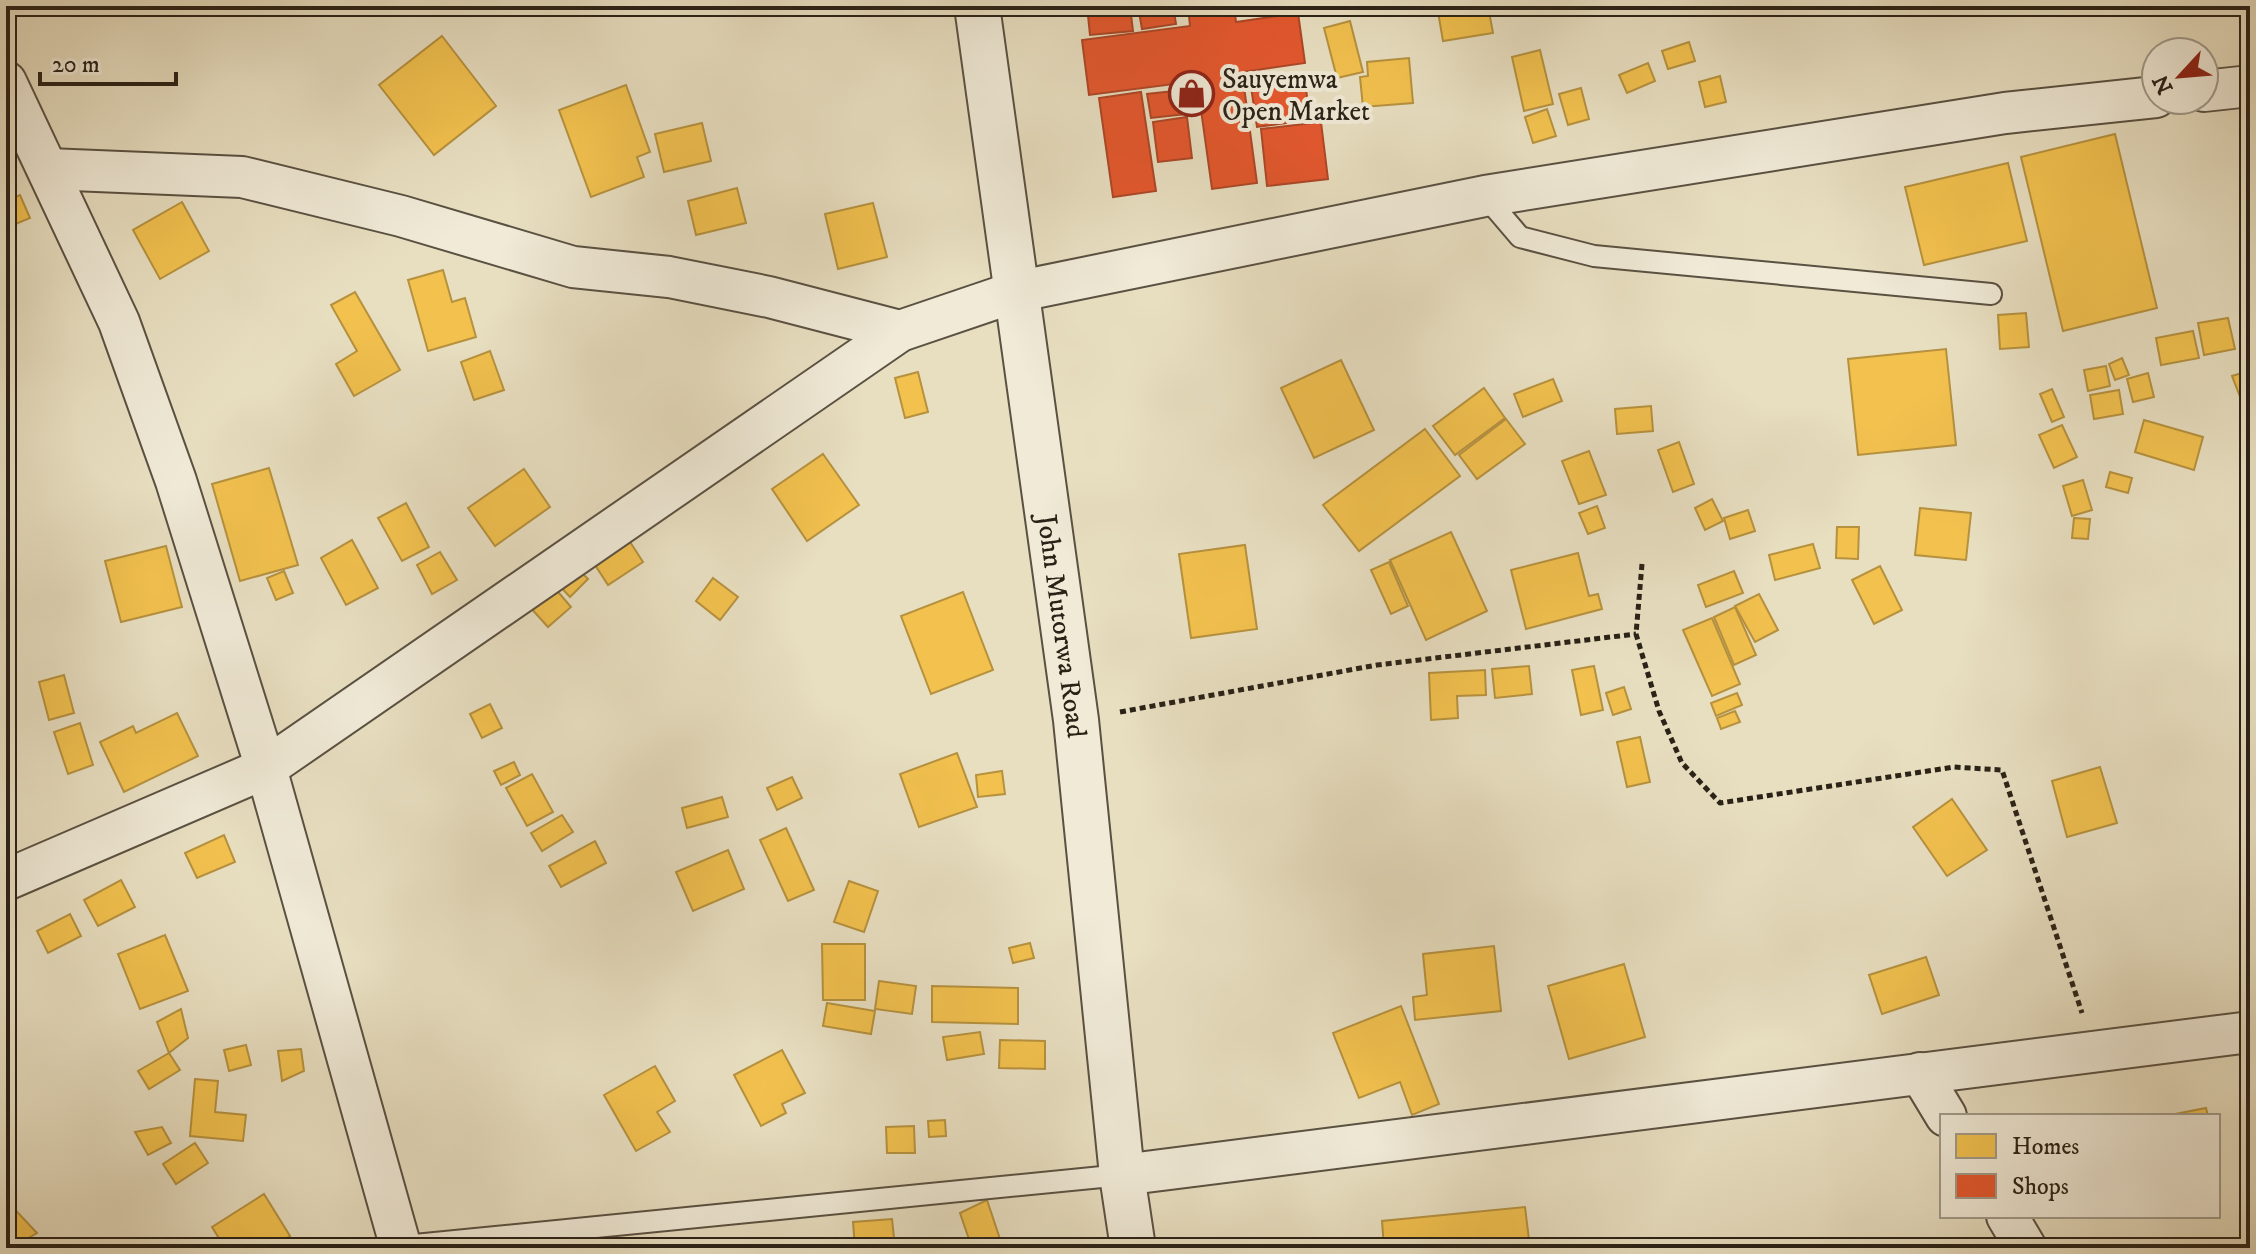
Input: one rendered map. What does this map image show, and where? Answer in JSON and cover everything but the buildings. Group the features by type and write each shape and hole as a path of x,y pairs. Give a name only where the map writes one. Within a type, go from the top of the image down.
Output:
{"street":[{"name":"John Mutorwa Road","path":"977,6 1076,720 1122,1175 1133,1248"},
{"path":"6,82 119,322 176,481 266,768 397,1247"},
{"path":"2220,89 2250,86"},
{"path":"6,880 266,768 900,331 1015,292 1485,196 2005,113 2140,99"},
{"path":"48,169 242,177 401,216 573,267 683,280 769,297 900,331"},
{"path":"1122,1175 2250,1032"},
{"path":"1920,1073 1945,1114"},
{"path":"2008,1218 2026,1248"}],"lane":[{"path":"1485,196 1520,237 1594,256 1991,294"},
{"path":"397,1247 1122,1175"}],"path":[{"path":"1642,564 1636,634 1659,711 1682,763 1720,803 1954,767 2002,770 2095,1052"},
{"path":"1076,720 1377,665 1636,634"}],"place":[{"name":"Sauyemwa Open Market","path":"1191,94"}]}
